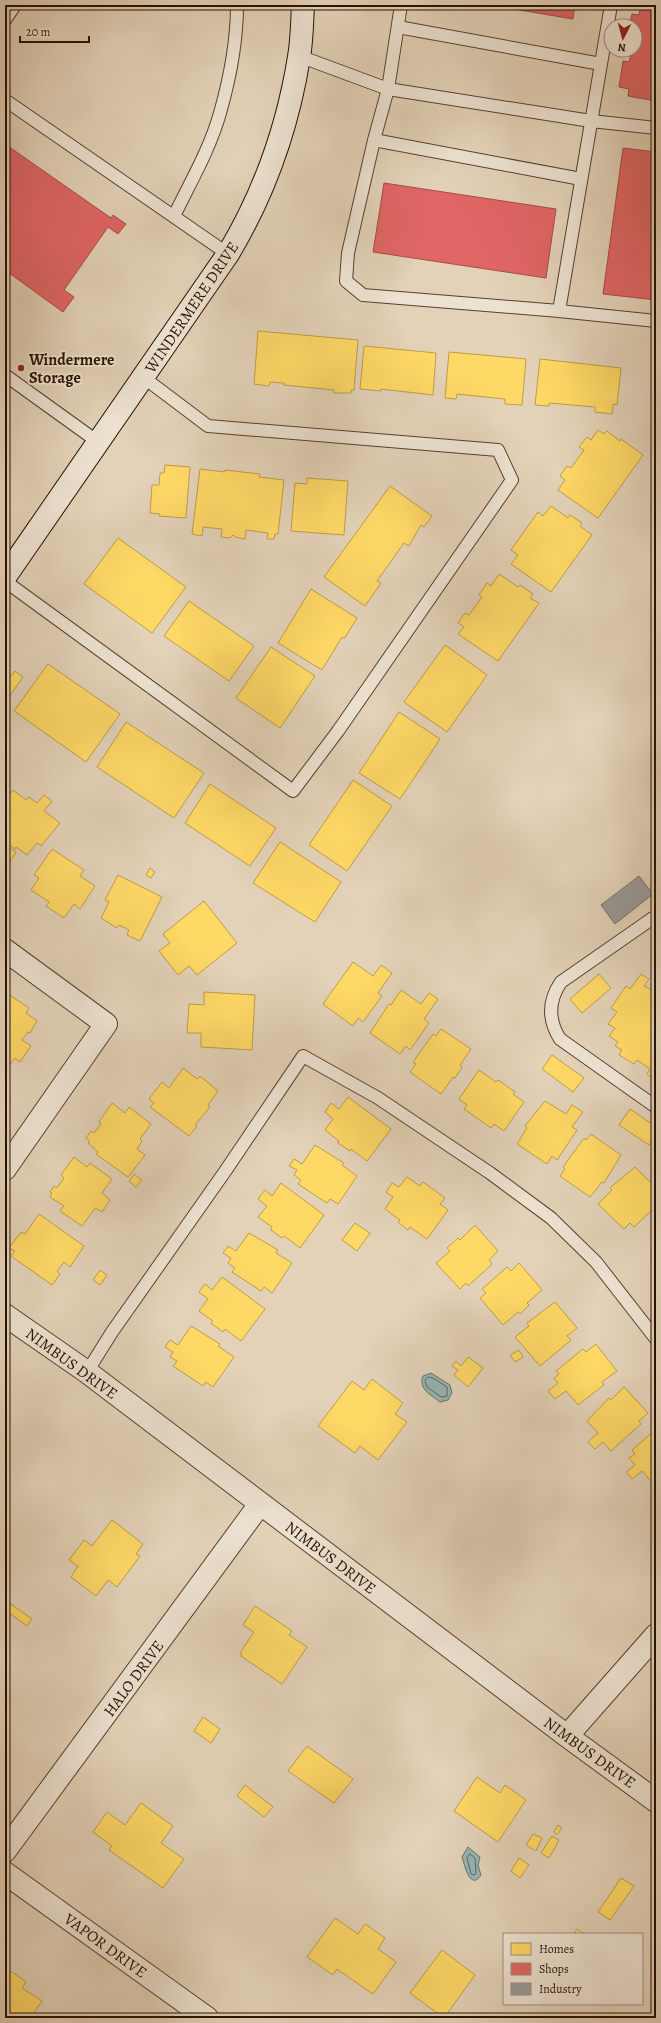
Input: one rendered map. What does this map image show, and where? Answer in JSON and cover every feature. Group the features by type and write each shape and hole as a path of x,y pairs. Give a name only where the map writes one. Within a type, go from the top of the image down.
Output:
{"street":[{"name":"WINDERMERE DRIVE","path":"5,577 228,254 246,225 267,177 287,113 299,56 303,5"},
{"path":"5,950 106,1024 5,1169"},
{"name":"NIMBUS DRIVE","path":"5,1315 87,1372 567,1736 656,1801"},
{"name":"HALO DRIVE","path":"5,1851 260,1504"},
{"path":"567,1736 656,1635"},
{"name":"VAPOR DRIVE","path":"5,1873 207,2018"}],"lane":[{"path":"5,20 15,5"},
{"path":"174,216 202,158 220,114 237,37 237,5"},
{"path":"401,5 388,89 374,140 348,253 346,281 363,295 559,311 656,321"},
{"path":"559,311 610,5"},
{"path":"398,27 601,64"},
{"path":"299,56 388,89 591,121 656,128"},
{"path":"5,100 228,254"},
{"path":"374,140 581,179"},
{"path":"5,375 98,442"},
{"path":"5,581 293,791 346,719 512,480 498,450 208,426 143,377"},
{"path":"655,918 561,982 553,993 551,1006 552,1027 560,1039 656,1108"},
{"path":"87,1372 112,1332 226,1170 303,1056 378,1098 490,1172 551,1218 596,1262 656,1339"}],"water":[{"path":"431,1373 450,1385 452,1393 448,1400 440,1402 429,1394 422,1385 423,1376"},
{"path":"468,1847 480,1857 478,1865 481,1875 474,1880 468,1875 462,1857"}],"building: Homes":[{"path":"258,331 358,340 354,390 351,390 351,393 334,393 334,390 284,385 284,383 270,382 269,386 254,384"},
{"path":"364,346 436,353 433,395 381,389 381,391 360,389"},
{"path":"449,352 526,359 522,405 505,404 505,399 457,394 456,399 445,398"},
{"path":"540,359 621,368 617,405 613,404 612,414 595,412 595,407 549,403 549,406 535,405"},
{"path":"598,430 604,434 607,431 643,455 598,518 558,490 565,480 560,476 567,466 571,468 584,450 579,447 587,437 591,440"},
{"path":"165,465 190,467 186,518 159,516 160,514 150,513 152,485 159,485 160,473 164,473"},
{"path":"200,469 260,474 259,477 284,480 278,534 275,534 274,539 267,539 268,533 246,530 245,539 235,537 233,535 230,538 221,537 222,529 203,527 202,536 192,534"},
{"path":"307,478 348,481 344,535 291,531 295,483 307,484"},
{"path":"390,486 432,516 424,527 421,525 409,546 404,543 377,581 381,583 365,606 324,577"},
{"path":"551,506 568,518 570,515 582,523 580,526 592,535 551,592 511,564 518,555 511,550 538,512 543,516"},
{"path":"118,538 186,587 152,633 84,584"},
{"path":"499,574 518,587 520,585 533,594 530,598 539,603 498,661 458,634 464,627 458,623 465,613 469,615 482,597 479,595 487,583 491,586"},
{"path":"311,589 357,618 344,639 342,637 322,670 278,643"},
{"path":"189,601 254,646 229,681 164,636"},
{"path":"445,645 487,675 447,732 404,702"},
{"path":"271,647 315,676 280,728 236,698"},
{"path":"48,664 120,714 86,762 14,711"},
{"path":"15,671 23,677 9,697 5,695 5,684"},
{"path":"399,712 440,739 400,799 359,773"},
{"path":"126,722 204,773 174,818 97,767"},
{"path":"353,780 392,806 347,871 309,845"},
{"path":"210,784 276,828 250,866 185,823"},
{"path":"13,790 26,800 29,797 37,803 44,795 52,801 44,811 60,823 41,846 37,843 27,855 16,847 15,849 8,844 10,841 5,837 5,801"},
{"path":"280,842 341,882 315,922 253,883"},
{"path":"5,845 16,852 5,869"},
{"path":"52,849 84,870 80,876 95,886 80,909 74,904 64,918 46,906 49,902 31,890 39,878 34,875"},
{"path":"150,868 155,872 151,878 146,875"},
{"path":"118,875 162,897 140,941 127,935 129,930 119,925 117,928 101,918 109,902 105,900"},
{"path":"204,901 237,943 197,975 189,966 178,975 159,951 170,943 163,934"},
{"path":"353,962 373,976 381,965 392,973 378,993 382,996 363,1022 358,1018 353,1026 323,1004"},
{"path":"599,974 611,988 582,1013 570,999"},
{"path":"641,974 649,979 644,986 656,992 656,1080 647,1074 650,1069 637,1060 634,1064 619,1055 622,1050 615,1046 618,1042 609,1036 615,1028 608,1024 617,1012 611,1008 626,986 630,989"},
{"path":"401,990 421,1004 429,993 438,999 424,1019 429,1023 410,1050 406,1046 400,1054 370,1033 389,1004 391,1005"},
{"path":"5,992 29,1008 26,1013 37,1021 30,1033 28,1032 22,1040 31,1046 20,1062 15,1058 10,1064 5,1061"},
{"path":"204,992 255,995 252,1050 201,1047 201,1033 187,1033 189,1004 204,1005"},
{"path":"441,1029 471,1049 460,1065 462,1067 455,1078 453,1077 441,1094 410,1072 416,1064 413,1062 433,1034 436,1036"},
{"path":"552,1055 584,1078 573,1092 542,1069"},
{"path":"183,1068 197,1079 200,1076 218,1091 208,1105 210,1107 195,1125 197,1126 189,1136 150,1107 154,1103 149,1099 162,1082 169,1088"},
{"path":"479,1070 496,1082 498,1080 515,1092 513,1094 524,1102 504,1131 494,1124 491,1128 464,1109 467,1105 459,1099"},
{"path":"348,1097 391,1129 367,1161 351,1149 350,1151 338,1143 339,1141 325,1130 333,1119 325,1112 331,1103 339,1109"},
{"path":"545,1101 566,1114 572,1105 583,1112 572,1127 577,1130 557,1160 552,1156 547,1164 517,1144 527,1128 525,1126"},
{"path":"112,1103 125,1113 129,1107 151,1124 140,1139 142,1141 137,1149 145,1155 128,1177 96,1154 98,1152 88,1143 90,1141 86,1138 91,1131 94,1133 101,1124 99,1122"},
{"path":"630,1109 656,1127 656,1135 649,1145 619,1125"},
{"path":"591,1134 621,1155 604,1183 602,1182 590,1197 560,1176 565,1169 563,1167 584,1138 586,1140"},
{"path":"315,1145 344,1163 342,1165 357,1176 338,1204 330,1199 327,1203 298,1184 301,1180 294,1175 297,1170 289,1166 294,1159 302,1164"},
{"path":"74,1157 87,1167 90,1163 112,1179 102,1193 110,1200 102,1212 95,1208 82,1226 60,1211 64,1206 50,1197 52,1193 50,1192 54,1186 57,1188 64,1178 61,1175"},
{"path":"635,1167 652,1184 656,1180 656,1197 652,1201 656,1206 634,1227 630,1223 624,1229 598,1204 612,1190 610,1188"},
{"path":"134,1174 142,1180 136,1187 129,1181"},
{"path":"407,1177 420,1186 423,1182 445,1198 440,1204 448,1210 427,1239 410,1227 408,1230 398,1222 400,1220 385,1209 393,1197 386,1192 392,1183 399,1187"},
{"path":"281,1183 324,1215 300,1248 284,1236 282,1238 271,1230 272,1227 258,1217 267,1206 258,1199 265,1190 272,1196"},
{"path":"39,1214 84,1246 70,1267 64,1262 57,1271 60,1274 52,1285 11,1256 15,1251 9,1248 21,1232 25,1234"},
{"path":"355,1223 370,1233 357,1251 342,1240"},
{"path":"475,1225 498,1251 489,1260 492,1264 468,1286 466,1283 460,1289 436,1263 450,1251 447,1248 458,1238 460,1240"},
{"path":"249,1233 278,1250 276,1253 292,1263 272,1293 264,1287 261,1291 232,1272 235,1268 228,1263 231,1258 223,1253 228,1246 236,1251"},
{"path":"519,1263 542,1290 527,1303 529,1305 520,1314 518,1312 503,1325 480,1298 486,1293 482,1289 507,1267 511,1271"},
{"path":"100,1270 107,1275 100,1285 93,1280"},
{"path":"222,1277 265,1309 241,1341 225,1329 223,1332 211,1323 213,1321 199,1311 208,1299 199,1292 205,1284 212,1290"},
{"path":"555,1302 577,1328 567,1336 571,1340 540,1366 515,1337 529,1326 527,1323"},
{"path":"191,1326 220,1344 218,1346 234,1357 213,1387 206,1382 203,1386 173,1366 177,1361 170,1357 173,1352 165,1347 170,1340 178,1345"},
{"path":"596,1344 617,1371 602,1382 604,1385 578,1405 566,1391 555,1399 548,1391 558,1383 554,1378 559,1374 556,1371 583,1349 586,1352"},
{"path":"519,1350 523,1357 515,1362 510,1355"},
{"path":"468,1357 483,1368 468,1387 454,1375 458,1370 452,1366 456,1361 461,1366"},
{"path":"372,1379 403,1403 395,1414 407,1422 378,1460 360,1446 355,1453 318,1426 352,1381 364,1390"},
{"path":"624,1387 648,1413 639,1421 641,1424 611,1451 603,1442 595,1449 588,1442 598,1433 587,1421 609,1398 611,1400"},
{"path":"653,1432 656,1435 656,1483 654,1485 642,1471 632,1479 626,1472 635,1465 629,1458 635,1454 632,1450"},
{"path":"112,1520 143,1544 136,1554 140,1556 117,1587 108,1580 96,1596 71,1577 78,1566 69,1560 84,1540 92,1546"},
{"path":"8,1602 32,1619 27,1626 5,1610"},
{"path":"255,1606 292,1631 289,1635 307,1647 282,1684 241,1656 242,1654 240,1653 254,1632 243,1625"},
{"path":"203,1717 220,1729 211,1743 194,1731"},
{"path":"307,1746 353,1779 334,1803 288,1771"},
{"path":"477,1777 500,1793 505,1785 526,1800 498,1842 454,1811"},
{"path":"245,1785 273,1807 264,1817 237,1796"},
{"path":"141,1803 173,1826 161,1843 184,1859 163,1888 109,1850 112,1846 93,1832 107,1812 125,1825"},
{"path":"558,1825 562,1828 557,1835 554,1832"},
{"path":"533,1834 542,1838 536,1851 526,1845"},
{"path":"552,1836 559,1840 549,1858 541,1853"},
{"path":"519,1858 529,1865 520,1878 511,1871"},
{"path":"621,1878 634,1886 610,1920 598,1912"},
{"path":"335,1918 358,1934 365,1924 385,1938 378,1949 396,1962 373,1994 337,1969 333,1975 307,1957"},
{"path":"577,1929 583,1933 575,1933"},
{"path":"442,1950 475,1975 444,2018 410,1993"},
{"path":"5,1967 26,1982 22,1988 42,2001 30,2018 5,2018"}],"building: Shops":[{"path":"490,5 575,5 573,19"},
{"path":"641,5 656,5 656,101 628,96 629,89 619,87 623,61 629,62 630,58 643,58 643,18 631,18 632,14 639,15"},
{"path":"5,144 111,218 113,215 126,224 118,234 108,227 64,290 74,297 63,312 5,270"},
{"path":"623,148 656,152 656,300 603,294"},
{"path":"384,183 556,209 546,278 373,252"}],"building: Industry":[{"path":"656,862 656,873 651,866"},
{"path":"639,876 653,894 615,924 601,905"}],"place":[{"name":"Windermere Storage","path":"21,368"}]}
